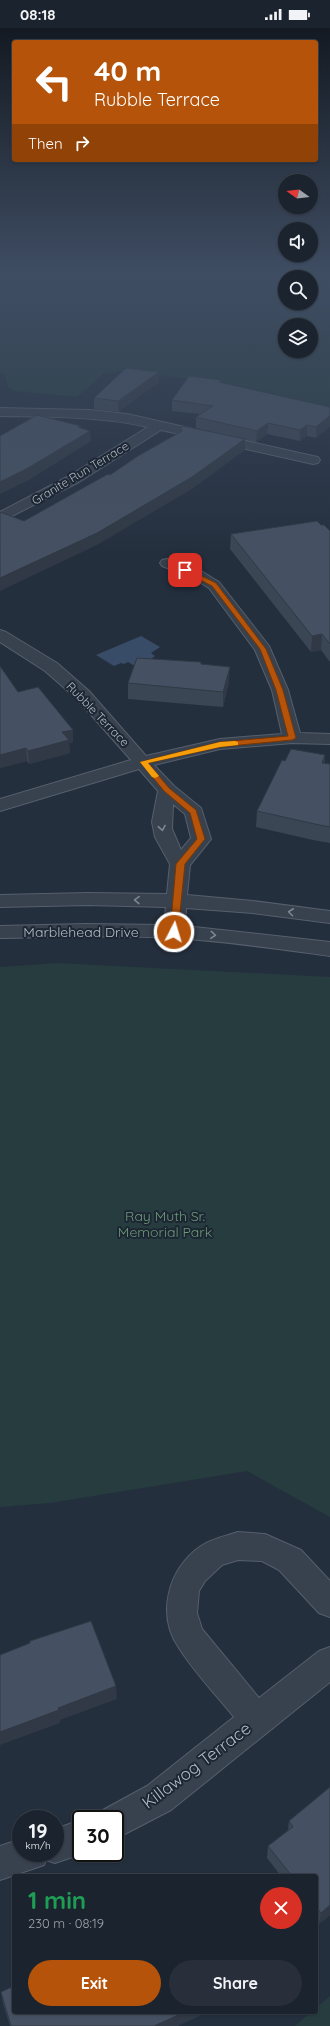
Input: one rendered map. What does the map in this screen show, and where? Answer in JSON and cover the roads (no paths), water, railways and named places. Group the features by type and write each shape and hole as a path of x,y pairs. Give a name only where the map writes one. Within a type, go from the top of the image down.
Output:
{"street":[{"path":"0,412 90,414 127,418 313,460"},
{"name":"Granite Run Terrace","path":"0,518 74,479 159,425"},
{"path":"167,563 196,574 214,585 263,649 280,690 292,738"},
{"name":"Rubble Terrace","path":"0,635 51,667 83,695 167,790 194,812 201,839 180,864"},
{"path":"0,805 143,762 220,744 292,738 330,739"},
{"path":"167,790 160,816 165,840 180,864 174,932"},
{"path":"0,901 114,899 176,901 244,906 330,917"},
{"name":"Marblehead Drive","path":"0,932 112,930 174,932 238,937 330,949"},
{"name":"Killawog Terrace","path":"257,1720 190,1637 182,1613 184,1589 194,1571 212,1555 238,1546 265,1548 290,1560 330,1603"},
{"name":"Killawog Terrace","path":"124,1817 159,1798 330,1662"},
{"path":"0,1863 12,1859"}],"water":[{"path":"141,636 160,647 151,653 155,656 147,662 133,665 128,662 114,666 96,655"}],"park label":[{"name":"Ray Muth Sr. Memorial Park","path":"165,1224"}]}
